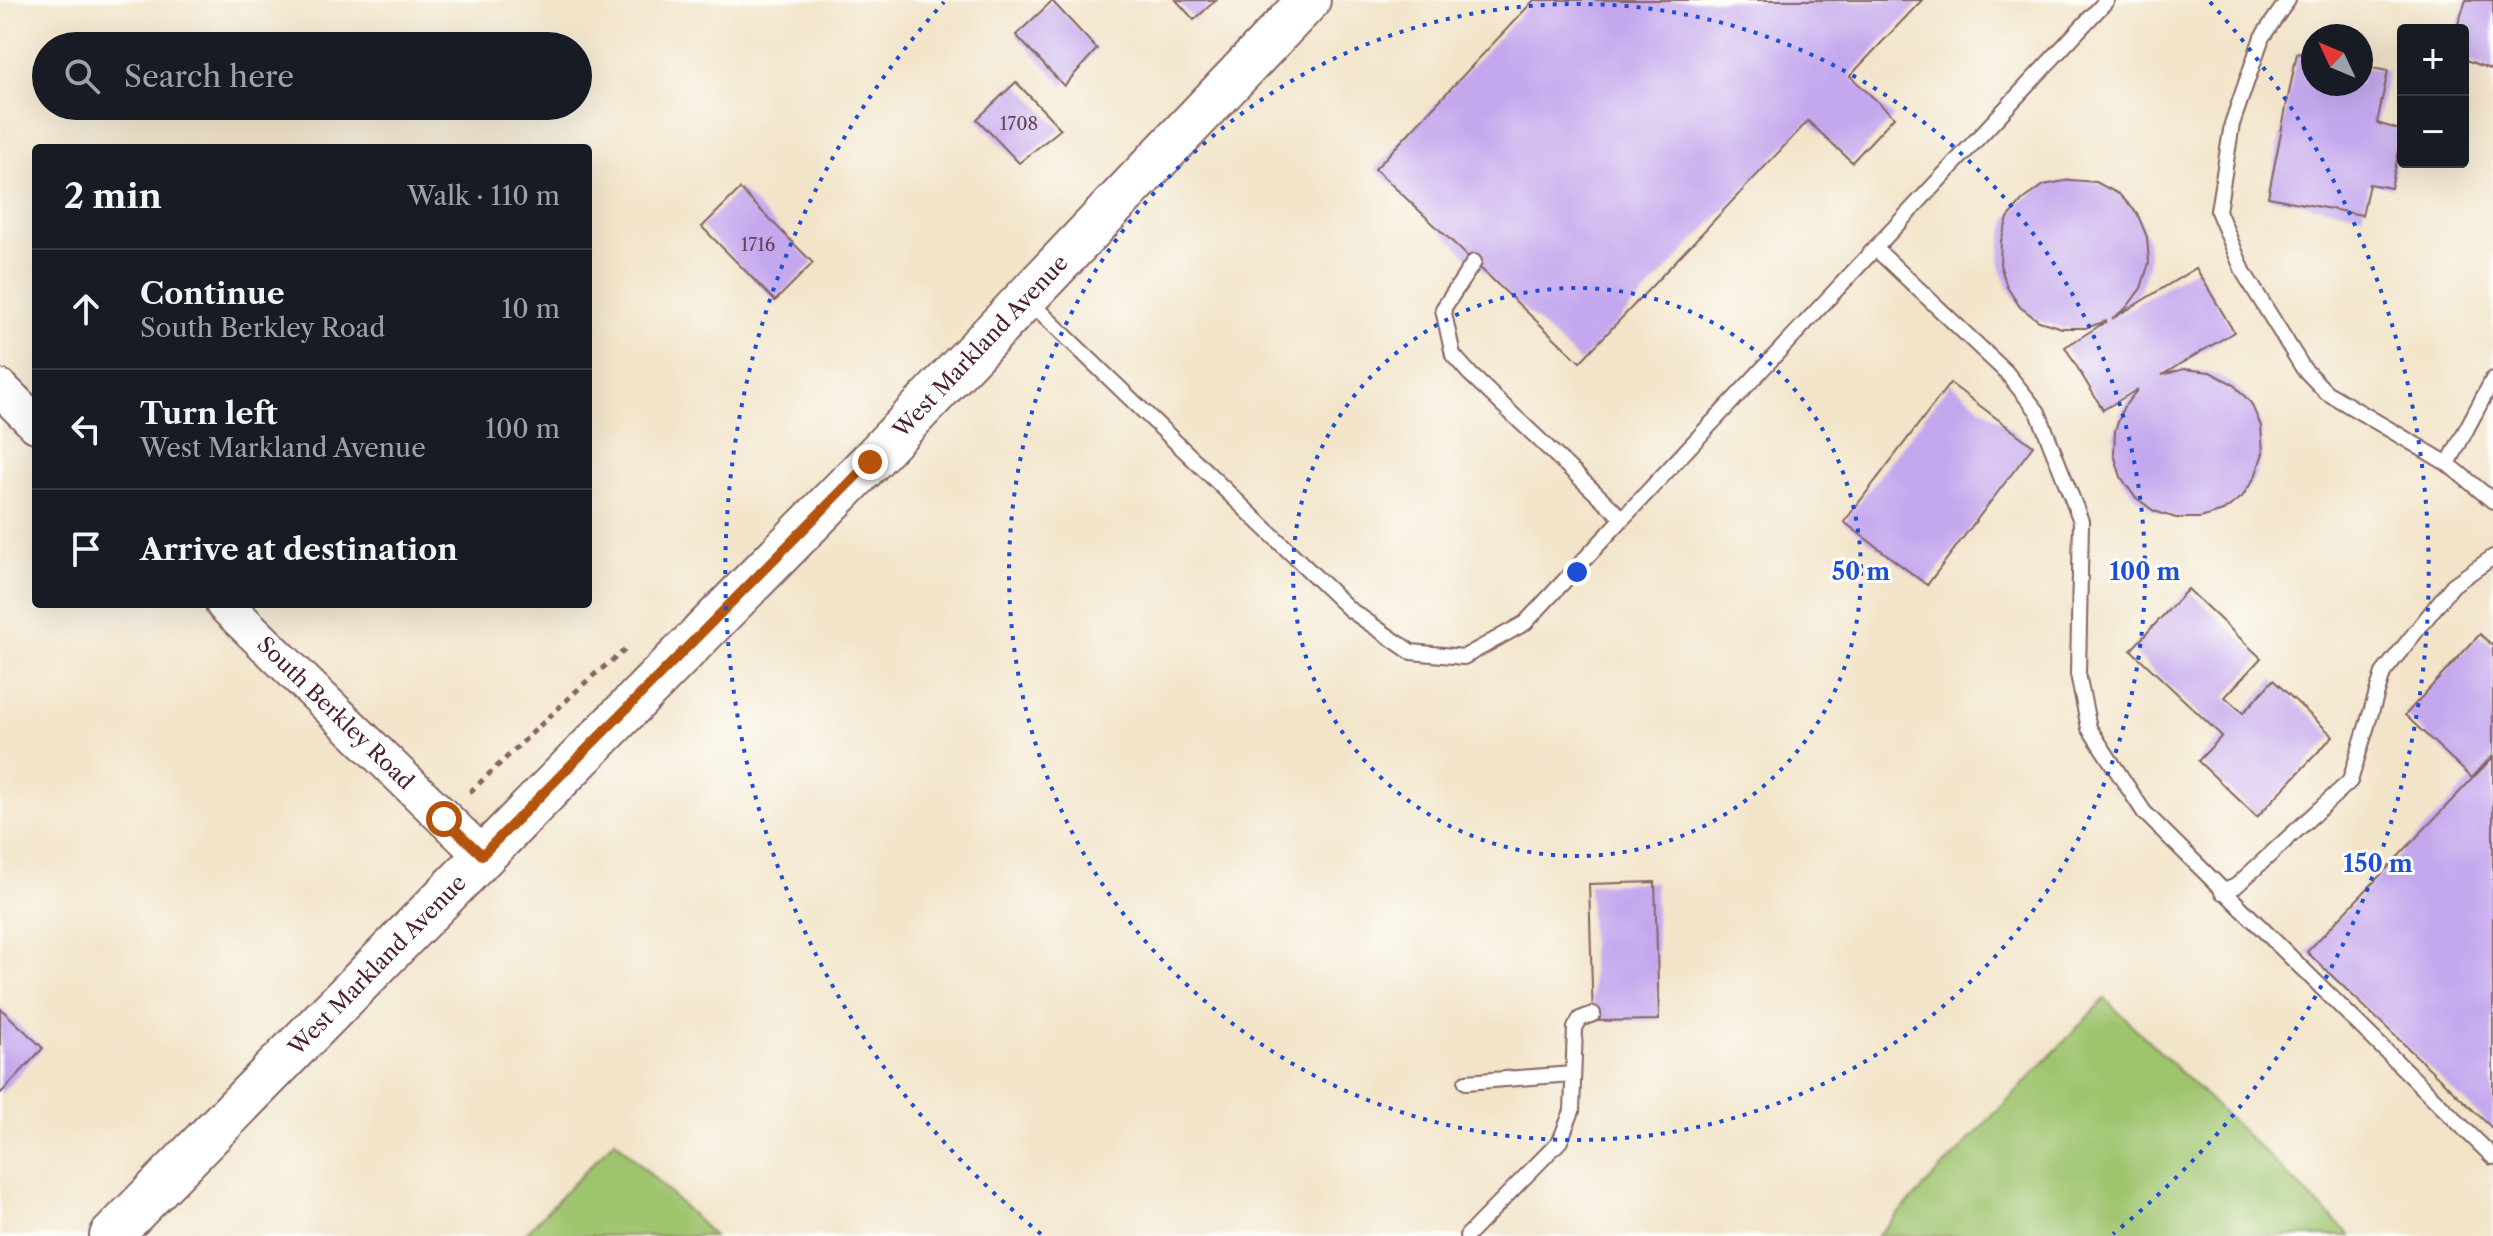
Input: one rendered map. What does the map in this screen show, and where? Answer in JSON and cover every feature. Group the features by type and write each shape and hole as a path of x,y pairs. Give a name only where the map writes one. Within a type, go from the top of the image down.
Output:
{"main road":[{"name":"West Markland Avenue","path":"111,1236 1027,299 1309,0"}],"street":[{"path":"0,388 32,420"},
{"name":"South Berkley Road","path":"228,608 482,855"}],"lane":[{"path":"1027,299 1349,609 1411,652 1464,657 1525,623 2107,0"},
{"path":"2288,0 2262,37 2232,124 2218,211 2244,273 2303,368 2326,392 2448,464 2493,501"},
{"path":"1875,248 2006,372 2038,412 2081,521 2078,674 2089,728 2144,812 2493,1157"},
{"path":"1474,262 1443,309 1453,355 1621,517"},
{"path":"2448,464 2493,379"},
{"path":"2222,892 2236,886 2350,781 2383,673 2453,585 2493,557"},
{"path":"1467,1236 1560,1141 1572,1111 1575,1028 1580,1019 1593,1014"},
{"path":"1466,1082 1573,1074"}],"green space":[{"path":"2105,999 2351,1236 1877,1236"},
{"path":"615,1140 714,1236 523,1236"}],"building":[{"path":"1176,0 1216,0 1194,20"},
{"path":"1534,0 1922,0 1850,76 1894,117 1852,162 1808,121 1580,362 1375,169"},
{"path":"2466,0 2493,0 2493,70 2469,61 2469,24 2458,24"},
{"path":"1052,1 1097,49 1064,86 1016,35"},
{"path":"2297,53 2301,54 2301,96 2373,96 2373,68 2388,71 2377,123 2397,129 2397,160 2391,188 2369,184 2362,215 2268,197"},
{"path":"1016,82 1061,129 1019,163 977,119"},
{"path":"2070,180 2096,182 2119,194 2137,213 2147,237 2149,263 2141,288 2127,307 2112,319 2196,268 2234,332 2162,375 2184,369 2210,372 2233,384 2251,403 2261,426 2263,453 2255,477 2242,497 2223,511 2200,518 2176,518 2154,511 2135,497 2121,477 2114,454 2115,431 2123,408 2138,389 2103,410 2065,347 2107,321 2085,328 2062,328 2039,321 2020,307 2007,287 2000,264 2001,241 2008,218 2023,200 2044,185"},
{"path":"740,189 813,263 775,301 702,227"},
{"path":"1950,383 2033,446 1927,585 1844,522"},
{"path":"2188,589 2261,658 2225,697 2243,713 2273,680 2333,736 2257,817 2198,761 2222,736 2131,650"},
{"path":"2480,634 2493,646 2493,755 2472,778 2405,715"},
{"path":"2493,757 2493,1129 2307,952"},
{"path":"1655,882 1659,1020 1593,1021 1589,884"},
{"path":"0,1008 43,1048 0,1094"}],"route":[{"path":"444,819 482,855 870,462"}]}
